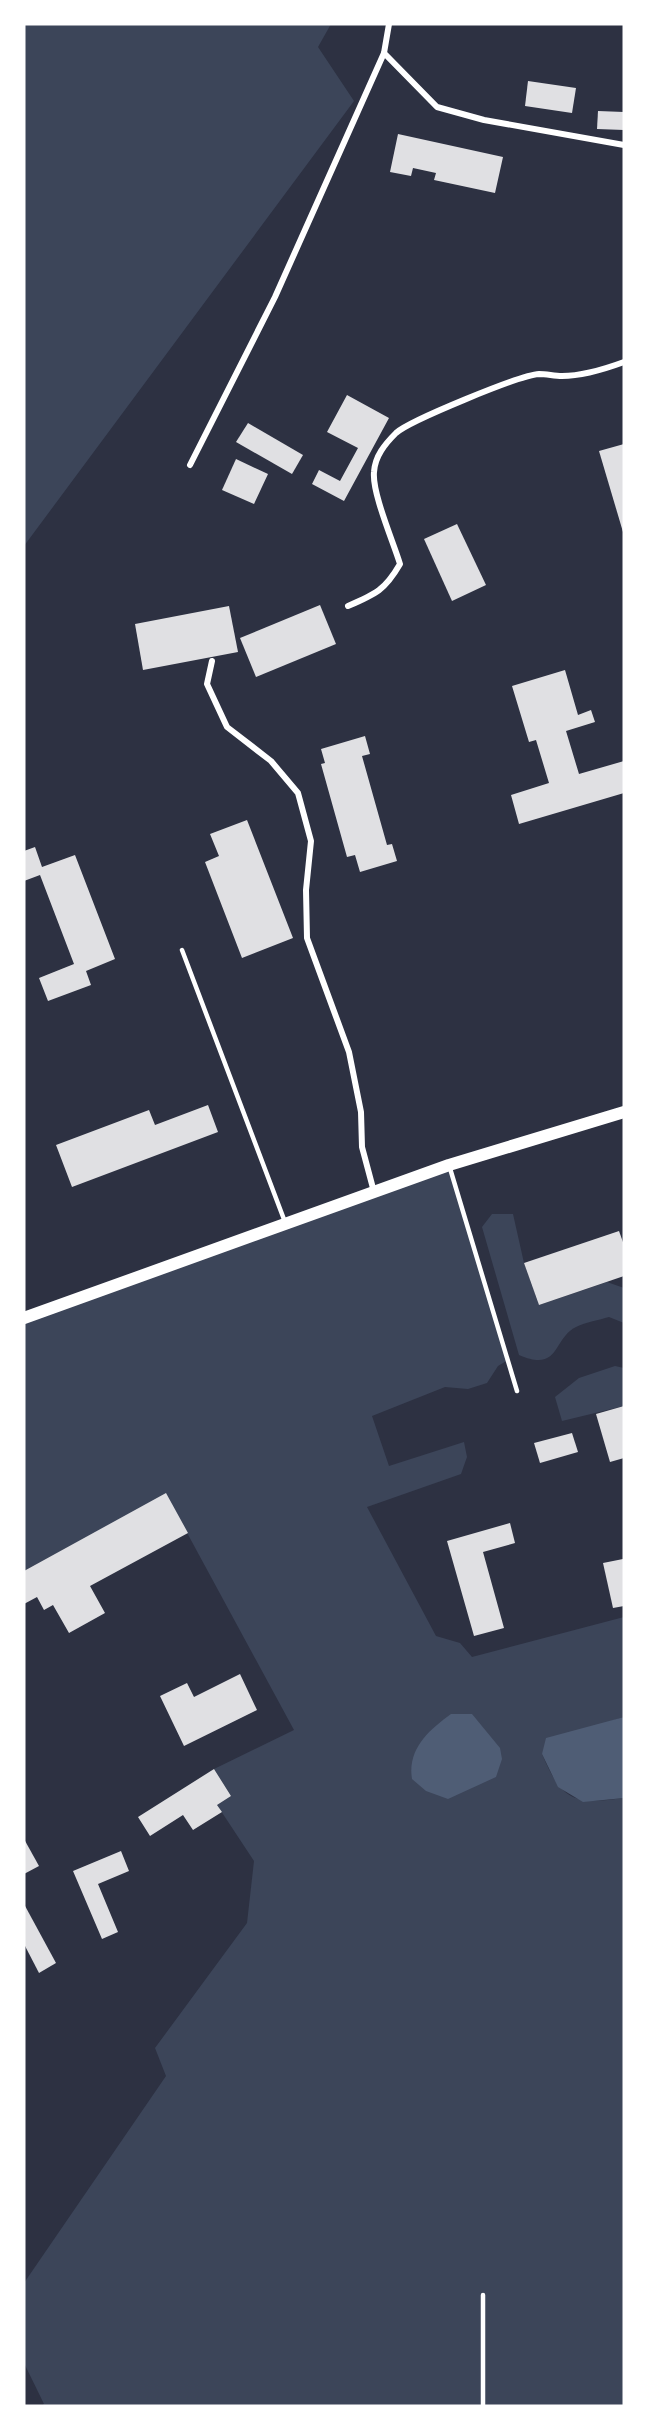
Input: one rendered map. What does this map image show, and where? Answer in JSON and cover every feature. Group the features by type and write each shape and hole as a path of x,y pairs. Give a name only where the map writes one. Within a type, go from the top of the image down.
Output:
{"main road":[{"path":"24,1318 449,1165 624,1112"}],"street":[{"path":"190,465 275,297 384,53 389,24"},
{"path":"384,53 437,107 484,120 624,145"},
{"path":"348,606 367,598 388,584 400,564 374,474 378,455 398,431 507,383 538,374 562,376 585,373 624,362"},
{"path":"212,661 207,684 227,727 271,761 298,793 311,841 306,890 308,938 349,1052 361,1112 363,1147 374,1192"}],"lane":[{"path":"182,950 286,1224"},
{"path":"449,1165 517,1391"},
{"path":"483,2295 483,2406"}],"shaded area":[{"path":"24,24 331,24 318,47 354,101 24,546"},
{"path":"449,1165 508,1360 498,1366 487,1383 468,1389 445,1387 372,1416 389,1466 464,1442 467,1457 461,1474 367,1507 436,1636 460,1643 472,1657 624,1617 624,1717 599,1725 542,1754 556,1782 572,1796 581,1800 593,1801 624,1798 624,2406 41,2406 44,2404 24,2363 24,2283 166,2076 155,2048 247,1923 254,1861 217,1805 231,1796 214,1769 294,1730 166,1494 24,1571 24,1318"},
{"path":"492,1214 513,1214 524,1263 539,1305 607,1282 624,1288 624,1323 609,1317 580,1325 569,1332 549,1357 542,1360 519,1355 482,1227"},
{"path":"615,1366 624,1368 624,1406 562,1421 555,1397 579,1378"},
{"path":"451,1714 472,1714 500,1748 502,1759 496,1777 448,1799 426,1791 412,1779 411,1768 416,1749 421,1741"},
{"path":"624,1717 624,1798 583,1802 558,1787 542,1754 546,1738"}],"building":[{"path":"528,81 576,88 572,113 525,106"},
{"path":"598,111 624,112 624,130 597,129"},
{"path":"398,134 503,157 495,193 434,180 436,173 413,168 411,176 390,172"},
{"path":"347,395 389,418 344,501 312,484 319,470 340,481 358,448 327,432"},
{"path":"248,423 303,455 292,474 236,442"},
{"path":"624,444 624,532 623,532 599,451"},
{"path":"236,459 268,474 254,504 222,490"},
{"path":"457,524 486,585 452,601 424,539"},
{"path":"320,605 336,644 256,677 240,638"},
{"path":"229,606 238,652 143,670 135,624"},
{"path":"565,670 578,715 591,710 595,722 566,731 579,774 624,761 624,793 519,824 511,795 549,783 536,740 529,742 512,686"},
{"path":"365,736 370,754 362,756 387,845 392,844 397,861 360,872 355,855 347,857 321,764 325,763 321,749"},
{"path":"247,820 293,938 242,958 205,862 219,856 210,834"},
{"path":"35,847 42,867 75,855 115,959 86,971 91,985 48,1001 39,978 74,964 40,875 24,881 24,851"},
{"path":"208,1105 218,1132 72,1187 56,1145 149,1110 155,1125"},
{"path":"619,1231 624,1245 624,1276 539,1305 524,1263"},
{"path":"624,1406 624,1458 610,1462 596,1414"},
{"path":"572,1433 578,1452 540,1463 534,1443"},
{"path":"166,1493 188,1533 90,1586 105,1613 69,1633 53,1605 44,1610 37,1597 24,1604 24,1571"},
{"path":"510,1523 515,1543 483,1552 504,1628 474,1636 447,1541"},
{"path":"623,1559 624,1606 613,1608 603,1563"},
{"path":"240,1674 257,1710 184,1746 160,1696 187,1683 194,1697"},
{"path":"214,1769 231,1796 217,1805 222,1812 193,1830 183,1815 150,1836 138,1817"},
{"path":"24,1839 39,1866 24,1874"},
{"path":"121,1851 129,1871 98,1884 118,1932 102,1939 73,1871"},
{"path":"24,1904 56,1963 39,1973 24,1944"}]}
